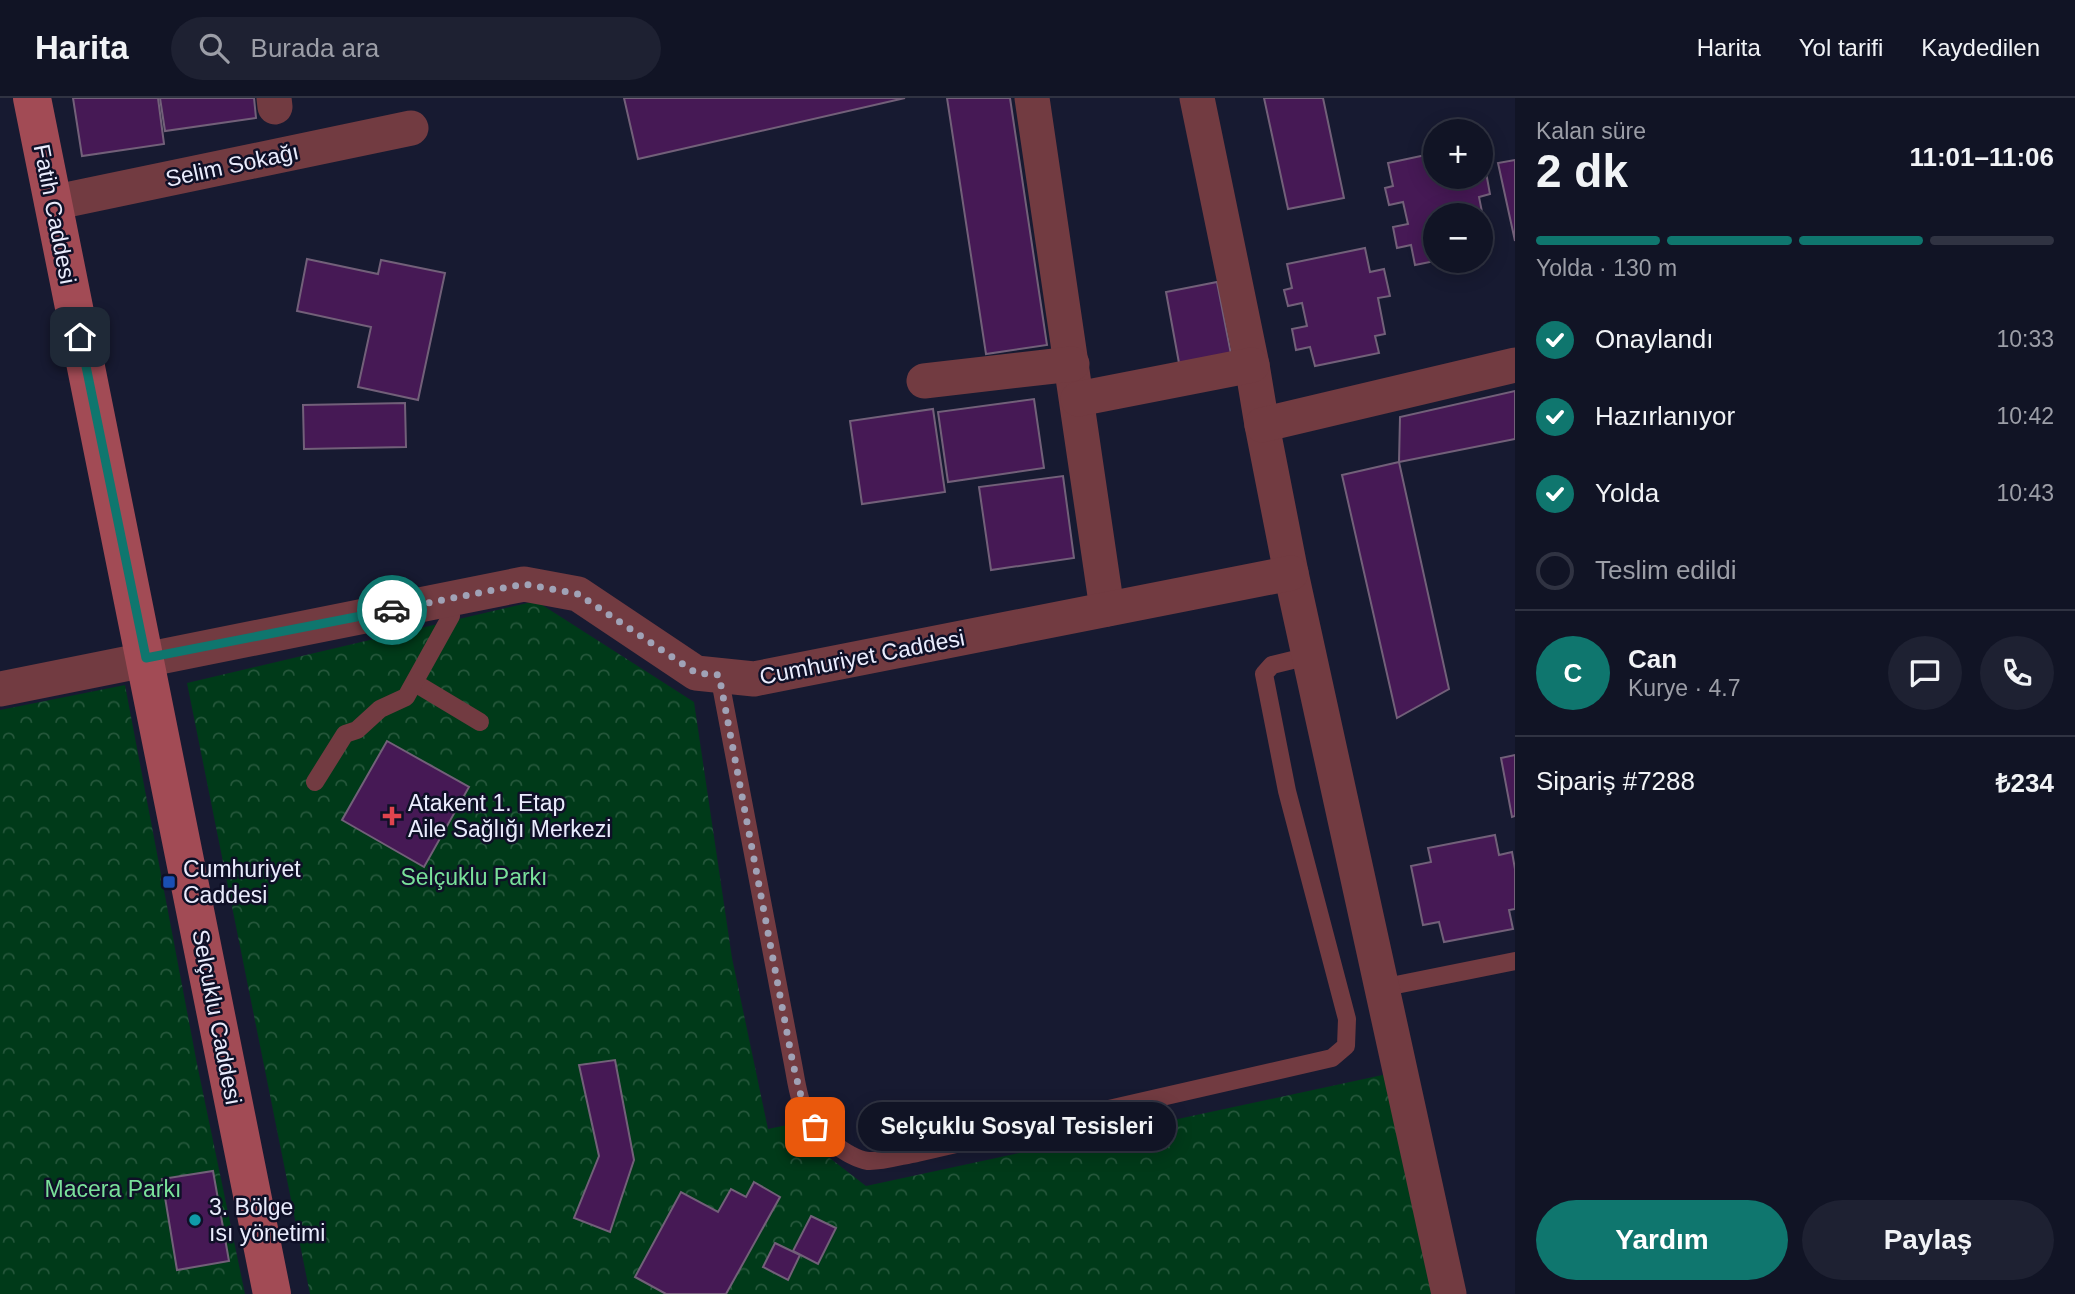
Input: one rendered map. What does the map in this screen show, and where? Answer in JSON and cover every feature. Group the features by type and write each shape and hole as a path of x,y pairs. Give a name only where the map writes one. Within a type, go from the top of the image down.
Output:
{"street":[{"name":"Fatih Caddesi","path":"32,98 146,658"},
{"path":"1032,98 1107,609"},
{"path":"1197,98 1252,365 1291,573 1450,1294"},
{"name":"Selim Sokağı","path":"52,203 411,128"},
{"path":"924,381 1072,364"},
{"path":"1078,399 1252,365"},
{"path":"1262,425 1515,365"},
{"name":"Cumhuriyet Caddesi","path":"0,689 524,584 578,594 696,673 754,679 1291,573"},
{"name":"Selçuklu Caddesi","path":"146,658 272,1294"}],"lane":[{"path":"315,782 345,734 357,730 380,709 406,697 452,616 449,599"},
{"path":"719,675 793,1064 805,1112 815,1127 831,1142 869,1161 917,1153 1332,1058 1346,1046 1347,1019 1287,791 1264,674 1272,665 1309,656"},
{"path":"415,683 480,722"},
{"path":"1381,988 1515,961"}],"green space":[{"name":"Selçuklu Parkı","path":"536,601 694,702 732,958 768,1129 787,1125 866,1186 1401,1071 1449,1294 310,1294 187,683"},
{"name":"Macera Parkı","path":"125,685 197,1064 245,1294 0,1294 0,710"}],"building":[{"path":"73,98 158,98 164,144 82,156"},
{"path":"160,98 254,98 256,118 165,131"},
{"path":"624,98 905,98 638,159"},
{"path":"947,98 1010,98 1047,345 986,354"},
{"path":"1264,98 1323,98 1344,198 1288,209"},
{"path":"1423,156 1423,189 1489,189 1490,194 1479,197 1480,203 1423,203 1423,263 1415,265 1411,245 1397,248 1393,227 1408,224 1403,202 1389,205 1385,188 1393,186 1388,163"},
{"path":"1515,160 1515,241 1498,163"},
{"path":"1365,248 1370,272 1384,269 1390,296 1378,298 1385,334 1375,336 1379,353 1315,366 1310,347 1296,350 1292,329 1307,326 1302,303 1288,306 1284,290 1292,288 1287,264"},
{"path":"307,259 378,274 381,260 445,273 418,400 358,387 371,327 297,311"},
{"path":"1217,282 1231,354 1179,363 1166,292"},
{"path":"1515,391 1515,439 1399,462 1400,417"},
{"path":"1034,399 1044,468 948,482 938,412"},
{"path":"405,403 406,447 304,449 303,405"},
{"path":"933,409 945,492 862,504 850,421"},
{"path":"1399,462 1449,689 1397,718 1342,475"},
{"path":"1063,476 1074,558 991,570 979,487"},
{"path":"387,741 469,787 424,867 342,820"},
{"path":"1515,755 1515,816 1512,817 1501,758"},
{"path":"1495,835 1499,855 1512,852 1515,869 1515,909 1509,910 1513,929 1444,942 1439,922 1423,925 1411,866 1431,862 1428,848"},
{"path":"615,1060 634,1160 610,1232 574,1218 599,1156 579,1065"},
{"name":"3. Bölge ısı yönetimi","path":"213,1171 229,1261 177,1270 162,1179"},
{"path":"754,1182 780,1197 726,1294 666,1294 635,1277 681,1192 718,1212 731,1189 746,1197"},
{"path":"811,1216 836,1228 818,1264 793,1251"},
{"path":"775,1243 800,1255 788,1280 763,1267"}],"way so far":[{"path":"392,610 524,584 578,594 696,673 719,675 793,1064 805,1112 815,1127"}],"place":[{"name":"Atakent 1. Etap Aile Sağlığı Merkezi","path":"392,816"},
{"name":"Cumhuriyet Caddesi","path":"169,882"},
{"name":"Selçuklu Sosyal Tesisleri","path":"815,1127"},
{"name":"3. Bölge ısı yönetimi","path":"195,1220"}],"route":[{"path":"80,337 146,658 392,610"}]}
